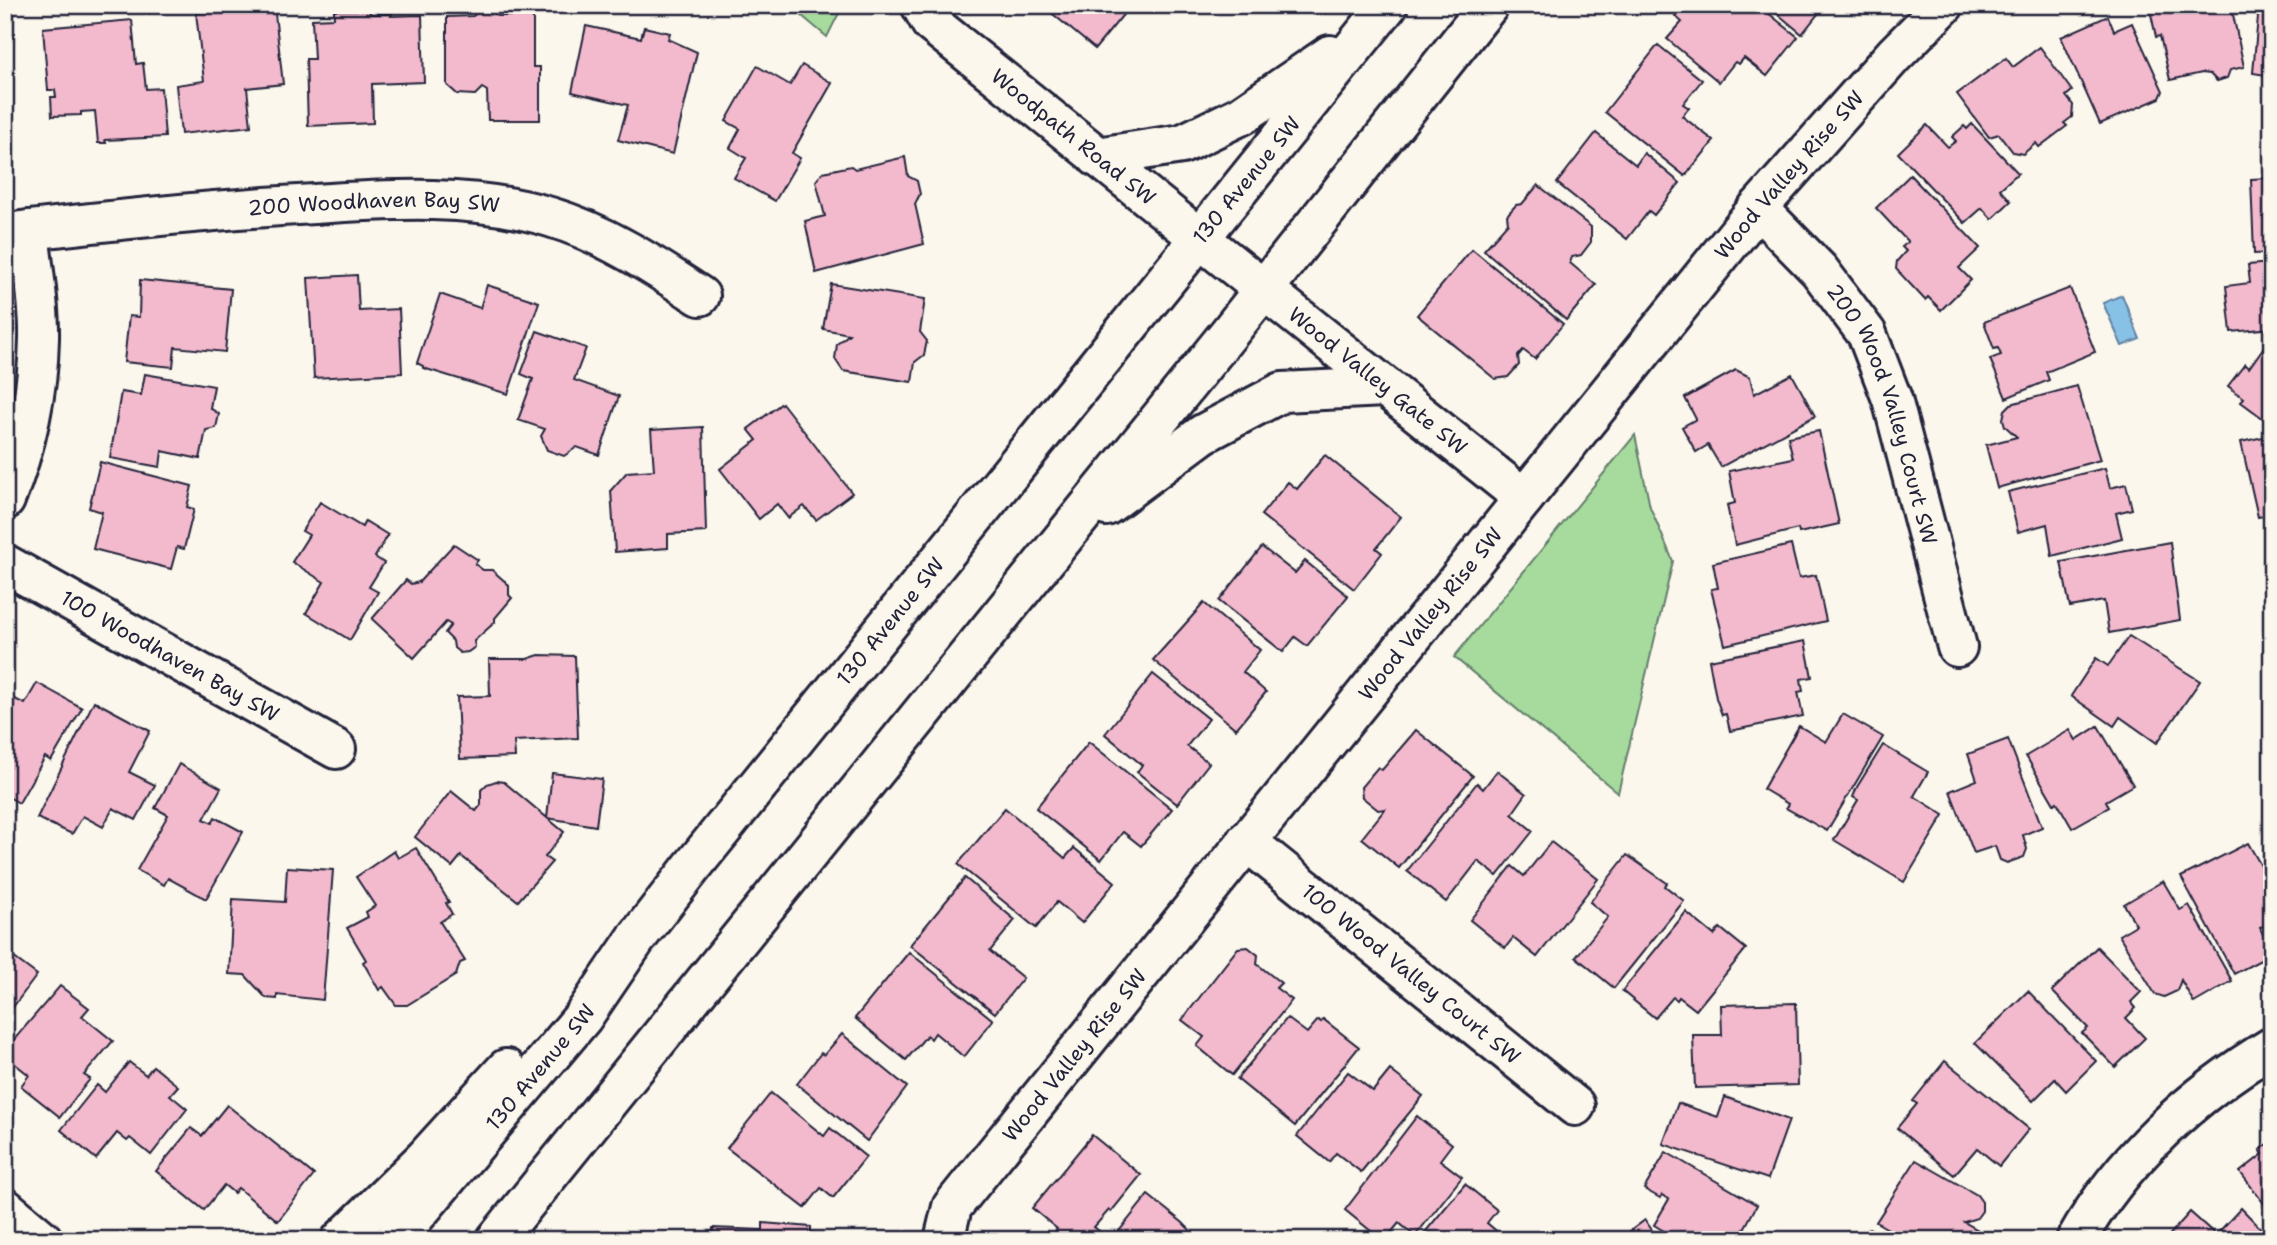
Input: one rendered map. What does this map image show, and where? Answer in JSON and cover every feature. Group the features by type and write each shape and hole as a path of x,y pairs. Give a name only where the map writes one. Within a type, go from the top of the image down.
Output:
{"street":[{"name":"Woodpath Road SW","path":"921,5 931,23 1231,263"},
{"path":"496,1240 1052,548 1264,289 1489,5"},
{"name":"Wood Valley Rise SW","path":"944,1240 952,1207 1758,208 1894,55 1944,5"},
{"path":"1097,157 1182,144 1242,116 1303,77 1383,11"},
{"name":"130 Avenue SW","path":"395,1240 583,1017 636,939 1383,11"},
{"name":"200 Woodhaven Bay SW","path":"17,232 206,210 411,199 490,204 552,217 643,258 700,296"},
{"name":"200 Wood Valley Court SW","path":"1758,208 1819,270 1867,334 1892,399 1957,647"},
{"path":"5,500 19,464 34,401 39,336 17,232"},
{"name":"Wood Valley Gate SW","path":"1231,263 1524,498"},
{"path":"1052,548 1203,434 1282,392 1385,387"},
{"name":"100 Woodhaven Bay SW","path":"5,564 336,749"},
{"name":"100 Wood Valley Court SW","path":"1246,841 1575,1107"},
{"path":"341,1240 425,1158 567,1001 636,939"},
{"path":"2076,1240 2114,1185 2179,1114 2233,1070 2272,1047"},
{"path":"5,1208 43,1240"}],"green space":[{"path":"789,5 843,5 827,37"},
{"path":"1635,435 1650,507 1673,561 1618,793 1454,657"}],"water":[{"path":"2122,295 2140,339 2122,346 2103,303"}],"building":[{"path":"274,5 283,84 247,88 251,126 181,134 176,85 204,81 196,13"},
{"path":"1042,5 1131,5 1095,49"},
{"path":"1684,5 1751,5 1758,11 1762,8 1798,37 1767,76 1744,58 1739,64 1735,62 1719,82 1667,39 1682,22 1675,16"},
{"path":"1767,5 1825,5 1802,34"},
{"path":"2149,5 2231,5 2244,67 2230,70 2227,78 2217,81 2210,74 2202,73 2170,80 2160,36 2156,37"},
{"path":"2259,5 2272,5 2272,76 2253,73"},
{"path":"334,10 370,10 370,14 392,14 391,16 422,15 424,82 372,84 373,123 308,126 306,59 314,59 312,19 334,18"},
{"path":"477,12 493,12 498,16 533,16 533,67 540,67 540,120 488,120 487,91 482,88 475,95 457,94 447,85 447,17 473,16"},
{"path":"2108,16 2114,31 2132,23 2163,91 2160,98 2100,124 2061,37"},
{"path":"132,20 136,64 143,63 146,89 161,88 165,137 105,140 106,143 98,143 95,111 81,112 81,115 52,116 51,97 56,97 55,90 48,90 43,28"},
{"path":"586,26 641,38 644,27 670,33 668,39 697,52 673,154 618,140 628,105 572,92"},
{"path":"1658,45 1702,80 1683,104 1689,108 1682,116 1714,141 1685,176 1605,112"},
{"path":"2040,47 2072,91 2066,96 2073,105 2072,117 2064,123 2067,126 2039,147 2036,143 2023,154 2013,152 1999,134 1989,137 1957,94 2006,58 2013,67"},
{"path":"802,65 832,83 792,153 800,158 775,201 734,178 746,158 730,148 740,129 726,121 757,66 790,85"},
{"path":"1972,124 2018,173 2000,189 2011,201 1992,219 1982,208 1965,223 1898,153 1927,125 1948,147 1956,141 1952,137 1964,126 1967,129"},
{"path":"1596,133 1636,165 1644,153 1680,183 1654,215 1649,211 1627,239 1557,183"},
{"path":"905,157 908,176 917,181 920,194 915,204 924,244 816,273 805,221 825,216 816,181 823,172 851,166 855,169"},
{"path":"1910,175 1980,248 1959,268 1971,280 1941,310 1928,297 1925,300 1896,269 1897,261 1906,251 1902,247 1908,242 1876,208"},
{"path":"2272,178 2272,253 2254,254 2251,179"},
{"path":"1538,185 1591,227 1591,242 1581,255 1572,257 1570,263 1596,285 1566,320 1484,250 1508,223 1507,215 1516,205 1522,204"},
{"path":"1472,249 1563,324 1535,359 1523,350 1518,356 1519,365 1508,377 1495,379 1417,315"},
{"path":"2272,263 2272,328 2231,332 2226,286 2250,283 2248,265"},
{"path":"357,275 359,311 399,309 402,373 314,378 308,278"},
{"path":"140,280 231,289 225,352 175,347 173,367 124,362 129,316 139,317"},
{"path":"831,284 925,299 920,332 927,341 924,355 915,362 912,382 843,371 835,359 837,344 849,334 823,329"},
{"path":"487,285 539,302 508,394 423,368 417,363 440,294 480,308"},
{"path":"2070,288 2095,352 2046,372 2049,380 2006,398 1990,359 2001,355 1998,348 1994,349 1984,322"},
{"path":"537,331 586,348 574,380 619,396 599,455 577,447 564,456 547,450 541,436 545,429 518,420 533,379 521,374"},
{"path":"2266,344 2272,349 2272,425 2241,402 2244,398 2228,386 2245,364 2249,368"},
{"path":"1736,370 1750,377 1754,394 1792,374 1815,416 1721,467 1708,445 1696,452 1682,427 1696,419 1685,398"},
{"path":"145,374 214,386 210,408 219,414 216,428 206,430 200,459 162,451 160,467 110,458 121,392 141,395"},
{"path":"2077,386 2100,460 1997,488 1986,445 2017,437 2005,426 2005,410 2011,404"},
{"path":"782,403 852,493 816,520 804,506 788,518 777,504 759,519 720,469 757,440 748,429"},
{"path":"703,427 706,532 668,534 668,548 615,552 611,490 627,472 654,470 651,430"},
{"path":"1819,431 1839,524 1799,533 1798,529 1735,545 1727,505 1735,503 1729,471 1793,458 1788,437"},
{"path":"2272,435 2272,514 2258,517 2241,442"},
{"path":"1325,455 1401,517 1376,548 1382,553 1354,589 1261,515 1288,482 1297,489"},
{"path":"100,462 192,486 187,507 194,509 184,549 177,547 171,569 93,549 102,512 89,508"},
{"path":"2105,468 2110,488 2126,484 2132,509 2116,513 2122,538 2052,556 2047,524 2018,532 2008,492"},
{"path":"320,502 362,527 365,521 388,535 375,557 384,563 369,587 378,592 350,640 306,613 324,582 292,562 309,535 302,531"},
{"path":"2170,542 2180,620 2109,633 2104,601 2070,607 2061,562"},
{"path":"454,544 478,560 475,564 483,570 492,570 509,585 509,595 512,598 495,618 495,622 474,641 475,647 468,652 460,653 454,648 453,641 445,633 451,625 446,622 414,658 372,619 406,580 411,584 419,582"},
{"path":"1791,545 1799,578 1816,575 1826,621 1725,645 1711,589 1718,588 1713,563"},
{"path":"1262,547 1295,573 1305,561 1348,596 1307,646 1295,637 1283,652 1219,601"},
{"path":"1204,603 1260,650 1243,672 1266,692 1236,729 1153,660"},
{"path":"2129,636 2200,681 2157,743 2120,717 2114,726 2071,696 2096,658 2108,666"},
{"path":"1805,641 1812,677 1801,679 1803,691 1798,692 1803,716 1730,731 1726,714 1722,715 1716,698 1709,660"},
{"path":"539,655 575,656 578,738 514,741 515,757 460,759 457,697 490,696 489,659 527,659"},
{"path":"1153,674 1209,719 1187,746 1209,763 1177,804 1137,772 1142,765 1105,734"},
{"path":"37,683 82,708 51,761 45,757 19,803 5,795 5,706 10,708 15,699 25,704"},
{"path":"94,701 150,731 129,772 155,785 136,820 113,808 103,827 83,816 72,834 37,818"},
{"path":"1843,714 1883,737 1827,831 1786,808 1788,804 1763,789 1799,726 1826,742"},
{"path":"2098,726 2133,785 2106,801 2109,807 2072,828 2057,802 2054,804 2026,756 2070,730 2076,740"},
{"path":"1416,730 1473,776 1399,868 1362,838 1385,809 1378,810 1362,797 1361,787 1378,767 1382,770"},
{"path":"2008,739 2042,827 2023,835 2027,849 2024,857 2007,863 2000,860 1995,846 1974,853 1950,791 1977,780 1968,754"},
{"path":"1089,742 1172,809 1141,846 1123,832 1101,860 1036,808"},
{"path":"1883,745 1928,772 1914,796 1944,815 1904,882 1834,840 1858,800 1853,797 1857,787"},
{"path":"179,764 221,788 204,819 212,823 215,817 243,832 206,899 168,878 164,885 137,870 168,815 155,808"},
{"path":"1497,771 1526,794 1512,814 1533,831 1497,876 1478,861 1446,902 1407,871 1477,783 1483,789"},
{"path":"552,773 602,779 596,826 547,818"},
{"path":"496,781 504,782 564,832 545,857 552,862 518,901 461,856 452,867 415,837 451,791 476,811 481,805 481,790"},
{"path":"1005,808 1065,858 1074,848 1115,882 1082,923 1057,902 1036,928 958,864"},
{"path":"1551,842 1598,879 1537,957 1513,938 1505,948 1470,920 1512,866 1524,876"},
{"path":"2248,843 2272,885 2272,921 2260,928 2272,954 2234,974 2181,877"},
{"path":"416,848 449,902 446,903 452,914 440,922 465,961 460,963 456,975 407,1005 396,1005 383,987 379,990 363,962 366,960 347,928 368,917 366,912 375,906 356,877 394,851 398,858"},
{"path":"1627,855 1667,883 1665,886 1684,901 1614,988 1576,957 1608,917 1590,902"},
{"path":"287,867 333,870 323,1000 277,995 277,999 266,998 245,975 229,974 233,899 285,902"},
{"path":"965,878 1015,920 990,951 1023,978 995,1013 910,945"},
{"path":"2163,881 2180,910 2189,905 2232,981 2194,1003 2181,980 2177,991 2164,997 2155,994 2119,935 2136,925 2124,904"},
{"path":"1686,912 1714,935 1720,928 1746,949 1696,1010 1679,997 1677,1000 1673,997 1655,1018 1622,991"},
{"path":"1248,947 1258,955 1257,964 1281,983 1276,988 1292,1000 1232,1075 1197,1046 1204,1037 1182,1020 1238,948"},
{"path":"2097,947 2141,992 2131,1002 2136,1008 2126,1018 2145,1038 2115,1067 2082,1033 2088,1028 2052,991"},
{"path":"5,951 37,975 7,1015 5,1014"},
{"path":"909,952 993,1020 964,1057 935,1033 931,1039 927,1035 906,1060 855,1018"},
{"path":"60,986 89,1008 82,1016 113,1041 84,1075 90,1079 60,1117 21,1086 29,1075 5,1056 5,1050"},
{"path":"2028,991 2096,1061 2066,1091 2055,1079 2033,1101 1975,1043"},
{"path":"1796,1003 1798,1085 1695,1088 1693,1035 1722,1035 1721,1005"},
{"path":"1287,1018 1307,1033 1318,1020 1321,1022 1323,1019 1359,1047 1295,1126 1237,1079"},
{"path":"842,1034 907,1087 867,1141 797,1084 821,1053 824,1055"},
{"path":"1945,1061 2029,1129 1999,1166 1977,1148 1954,1175 1897,1128 1917,1104 1913,1101"},
{"path":"129,1062 146,1075 153,1066 178,1086 170,1095 187,1109 151,1155 130,1138 127,1141 117,1133 96,1159 61,1130 97,1085 105,1092"},
{"path":"1390,1070 1423,1096 1361,1172 1336,1153 1329,1162 1297,1136 1348,1072 1373,1091"},
{"path":"771,1093 824,1136 830,1128 866,1157 833,1198 821,1188 805,1208 727,1148"},
{"path":"1725,1097 1789,1120 1768,1179 1663,1144 1678,1103 1718,1117"},
{"path":"227,1105 314,1175 278,1221 238,1188 234,1193 224,1185 204,1210 156,1171 191,1128 202,1136"},
{"path":"1417,1116 1452,1144 1440,1160 1462,1177 1415,1236 1399,1223 1385,1240 1382,1240 1345,1210"},
{"path":"1092,1135 1141,1175 1111,1212 1109,1210 1094,1227 1107,1237 1104,1240 1048,1240 1057,1229 1032,1208"},
{"path":"2272,1141 2272,1214 2240,1172 2263,1154 2260,1150"},
{"path":"1666,1152 1757,1205 1738,1240 1679,1240 1654,1225 1669,1199 1662,1195 1660,1198 1644,1189"},
{"path":"1916,1160 1977,1195 1982,1202 1982,1211 1977,1218 1964,1222 1978,1230 1973,1240 1907,1240 1876,1222"},
{"path":"1465,1184 1497,1210 1487,1223 1507,1240 1425,1240 1421,1237"},
{"path":"1148,1195 1182,1222 1200,1240 1112,1240"},
{"path":"2241,1208 2272,1240 2165,1240 2190,1212 2216,1235"},
{"path":"1645,1220 1659,1240 1618,1240"},
{"path":"763,1223 811,1227 811,1240 712,1240 713,1228 763,1230"},
{"path":"1869,1228 1890,1240 1862,1240"}]}
